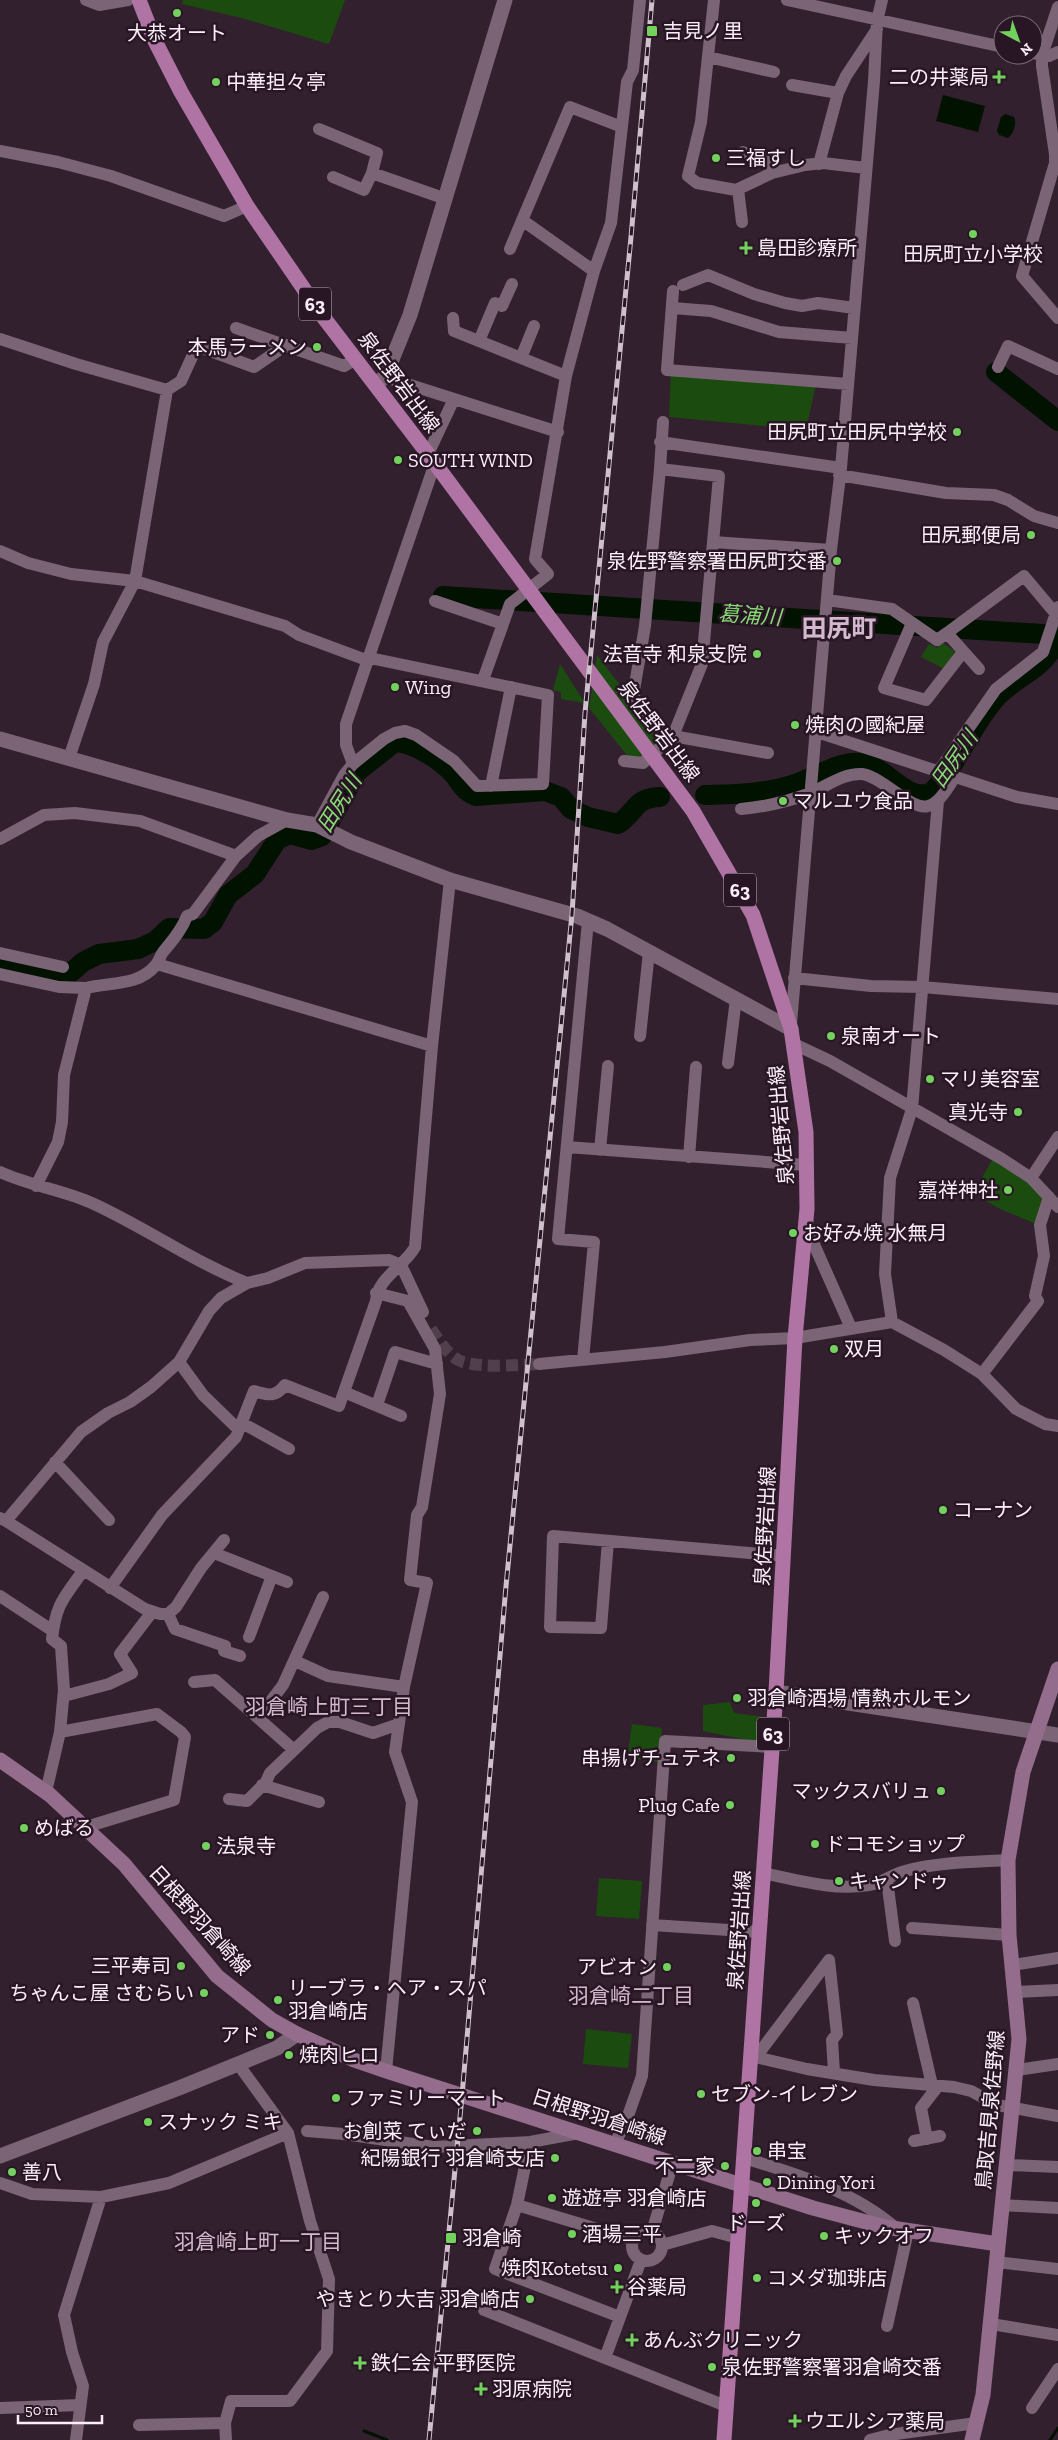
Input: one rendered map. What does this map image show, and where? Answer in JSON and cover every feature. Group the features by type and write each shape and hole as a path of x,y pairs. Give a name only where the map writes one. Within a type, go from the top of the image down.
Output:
{"main road":[{"name":"泉佐野岩出線","path":"139,0 156,41 181,92 247,206 321,314 356,359 380,380 432,458 660,765 711,839 753,915 793,1036 806,1132 805,1224 795,1338 776,1692 762,1872 753,2057 724,2440"},
{"name":"鳥取吉見泉佐野線","path":"972,2440 983,2394 1001,2205 1014,2106 1019,2039 1016,1992 1009,1935 1008,1860 1023,1772 1058,1669"},
{"name":"日根野羽倉崎線","path":"0,1760 46,1792 124,1864 218,1976 272,2020 297,2034 354,2060 386,2071 813,2208 903,2230 998,2244"}],"street":[{"path":"86,0 99,5 128,0"},
{"path":"505,0 410,315 380,380 454,399 558,432"},
{"path":"483,680 510,604 548,574 535,558 558,432 566,376 594,271 610,223 627,82 633,70 640,0"},
{"path":"714,0 700,122 688,176 697,183 736,190 778,171 819,164 866,168"},
{"path":"787,0 877,25 993,45"},
{"path":"793,1036 794,978 817,732 831,550 848,384 877,25 882,0"},
{"path":"1043,42 1058,6"},
{"path":"819,164 838,93 846,76 877,25"},
{"path":"1043,55 1048,56 1058,52"},
{"path":"708,57 774,72"},
{"path":"1042,65 1056,163 1022,276 1058,318"},
{"path":"792,85 838,93"},
{"path":"510,249 570,107 622,127"},
{"path":"319,129 377,153 372,173 364,190 334,176"},
{"path":"0,151 58,162 111,176 224,216 247,206"},
{"path":"743,152 764,160 778,171"},
{"path":"372,173 446,199"},
{"path":"738,189 742,222"},
{"path":"522,220 594,271"},
{"path":"848,384 668,370 672,308 678,288 708,275 754,294 785,303 802,306 818,303 854,308"},
{"path":"479,341 495,303 502,306 512,284"},
{"path":"672,308 711,311 779,332 852,338"},
{"path":"453,318 454,330 566,376"},
{"path":"521,358 534,326"},
{"path":"236,328 344,366 356,359"},
{"path":"0,339 76,364 167,390"},
{"path":"69,758 94,684 102,642 135,581 167,390 181,381 197,346 254,367 286,345"},
{"path":"998,367 1008,346 1058,369"},
{"path":"353,764 346,746 346,724 370,659 432,458 454,399"},
{"path":"663,422 644,626 633,696 664,737 673,736 768,753"},
{"path":"660,442 840,471 946,493 994,495 1008,500 1034,516 1058,523"},
{"path":"624,761 643,763 673,736 702,664 719,476 660,469"},
{"path":"712,542 831,550"},
{"path":"0,551 28,563 71,574 135,581 286,626 299,636 370,659 483,680 548,695 543,784 477,786 454,761 416,735 405,731 395,733 384,739 353,764 344,775 319,826"},
{"path":"827,600 892,609 937,640 1024,576 1056,610 1043,652 996,689 938,772"},
{"path":"435,601 503,624"},
{"path":"912,623 884,688 926,700 963,652"},
{"path":"947,633 979,670"},
{"path":"491,786 511,687"},
{"path":"817,732 1017,797 1058,804"},
{"path":"0,739 287,820 319,826 450,880 588,920 736,1000 830,1061 912,1109 1002,1158 1031,1178 1058,1207"},
{"path":"741,810 771,807 810,793 844,777 864,774 915,804 925,807 938,802"},
{"path":"892,1322 885,1274 890,1178 912,1109 938,802 954,778"},
{"path":"0,839 44,815 75,813 140,821 236,856"},
{"path":"0,974 59,987 86,988 145,976 157,964 161,955 176,937 187,916 193,914 236,856 258,836 287,820"},
{"path":"110,1588 162,1515 236,1437 254,1391 270,1396 279,1393 285,1385 339,1406 376,1301 376,1293 388,1276 415,1247 432,1046 450,880"},
{"path":"583,1360 594,1242 558,1239 588,920"},
{"path":"640,1036 650,952"},
{"path":"0,953 63,967"},
{"path":"157,964 432,1046"},
{"path":"794,978 871,986 922,987 1058,999"},
{"path":"36,1186 58,1142 62,1122 64,1075 86,988"},
{"path":"728,1063 736,1000"},
{"path":"600,1150 608,1066"},
{"path":"689,1156 696,1067"},
{"path":"1031,1178 1058,1136"},
{"path":"567,1147 806,1166"},
{"path":"3,1176 92,1203 227,1275 247,1282"},
{"path":"982,1374 1038,1300 1035,1296 1044,1256 1040,1225 1048,1197"},
{"path":"805,1224 851,1328"},
{"path":"224,1540 200,1568 176,1607 168,1614 152,1612 110,1588 3,1520 81,1432 151,1387 178,1362 209,1311 221,1298 247,1282 268,1278 305,1263 389,1260 401,1264 431,1329"},
{"path":"376,1293 408,1302 435,1350 440,1394 422,1507 417,1515 410,1580 427,1583 404,1687 395,1752 412,1802 386,2071"},
{"path":"539,1364 665,1352 750,1340 795,1338 892,1322 944,1350 982,1374 1016,1409 1045,1424 1058,1426"},
{"path":"377,1405 395,1352 437,1364"},
{"path":"178,1362 203,1395 240,1427 289,1449"},
{"path":"344,1392 401,1416"},
{"path":"55,1462 109,1520"},
{"path":"608,1541 601,1628 550,1627 553,1536 784,1556"},
{"path":"214,1552 287,1582"},
{"path":"46,1792 60,1732 64,1696 61,1646 52,1639 53,1631 59,1605 83,1571"},
{"path":"249,1637 272,1576"},
{"path":"0,1596 53,1631"},
{"path":"258,1718 283,1685 323,1597"},
{"path":"64,1696 109,1684 132,1673 120,1654 152,1612"},
{"path":"168,1614 175,1629 225,1646 224,1652 240,1656"},
{"path":"295,1661 328,1676 404,1687"},
{"path":"194,1682 215,1680 294,1750"},
{"path":"776,1692 1058,1735"},
{"path":"60,1732 157,1714 181,1732 185,1738 174,1800 86,1827"},
{"path":"229,1799 247,1801 294,1750 317,1728 328,1722 340,1722 373,1732 399,1724"},
{"path":"615,2144 630,2114 642,2076 665,1741 772,1747"},
{"path":"262,1785 319,1802"},
{"path":"762,1872 820,1885 869,1885 887,1880 904,1871 962,1862 1008,1860"},
{"path":"887,1880 896,1941"},
{"path":"652,1925 759,1932"},
{"path":"912,1928 1009,1935"},
{"path":"1013,1965 1058,1958"},
{"path":"834,2073 832,2040 836,2034 829,1960 753,2057 834,2073 971,2091 997,2105 1014,2106 1058,2116"},
{"path":"1016,1992 1058,1990"},
{"path":"913,2003 935,2086 921,2108 934,2137 914,2141"},
{"path":"3,2152 238,2064 277,2048 297,2034"},
{"path":"226,2440 226,2423 231,2401 290,2402 328,2351 329,2279 310,2221 288,2133 238,2064"},
{"path":"1017,2070 1058,2064"},
{"path":"307,2131 344,2134 434,2147 530,2142 581,2133"},
{"path":"0,2182 32,2194 101,2197 169,2183 288,2133"},
{"path":"530,2142 517,2205 495,2269 620,2317"},
{"path":"744,2158 791,2172 867,2206 903,2230 887,2326"},
{"path":"652,2232 673,2162"},
{"path":"1007,2166 1058,2167"},
{"path":"76,2440 83,2386 72,2352 64,2314 101,2197"},
{"path":"517,2205 634,2240"},
{"path":"1001,2205 1058,2208"},
{"path":"652,2232 658,2236 662,2245 659,2254 656,2258 646,2261 641,2260 634,2254 634,2240 640,2233 652,2232"},
{"path":"662,2245 712,2232 738,2238"},
{"path":"605,2358 641,2260"},
{"path":"996,2262 1058,2269"},
{"path":"484,2310 726,2406"},
{"path":"991,2324 1058,2335"},
{"path":"1032,2408 1058,2370"},
{"path":"0,2408 80,2405"},
{"path":"139,2424 226,2423"},
{"path":"870,2440 889,2435 976,2423"}],"green space":[{"path":"183,0 345,0 329,44 242,18 182,4"},
{"path":"671,372 816,384 806,430 669,417"},
{"path":"941,642 955,651 944,669 921,657 929,644 937,648"},
{"path":"597,655 660,738 659,750 644,762 630,759 589,708"},
{"path":"560,664 585,703 561,699 561,692 553,690"},
{"path":"994,1157 1046,1197 1036,1224 998,1208 973,1193"},
{"path":"730,1702 734,1713 772,1718 770,1745 703,1731 703,1705"},
{"path":"632,1724 662,1728 659,1762 627,1758"},
{"path":"599,1878 642,1881 639,1919 596,1916"},
{"path":"586,2029 632,2034 628,2068 583,2064"}],"shaded area":[{"path":"943,95 985,106 978,132 936,121"},
{"path":"1005,114 1015,119 1013,131 1008,138 999,135 997,131 1001,117"}],"waterway":[{"path":"996,372 1058,421"},
{"name":"葛浦川","path":"443,596 1058,635"},
{"name":"田尻川","path":"705,795 749,793 781,788 851,763 870,765 912,792 921,794 931,793 941,782 980,720 997,697 1037,666 1051,651 1058,639"},
{"name":"田尻川","path":"0,964 59,978 68,975 83,962 99,954 138,949 155,941 169,928 204,929 213,922 228,895 255,874 277,840 290,834 311,840 322,836 357,772 395,742 410,745 435,758 449,769 465,790 476,796 545,791 561,797 571,809 588,817 618,824 640,803 651,798 660,797"},
{"path":"1050,2440 1058,2428"},
{"path":"364,2431 387,2440"}],"tunnel":[{"path":"431,1329 449,1353 463,1362 490,1366 539,1364"}],"railway":[{"path":"429,2440 462,2096 506,1586 572,914 585,713 652,0"}],"place":[{"name":"大恭オート","path":"177,13"},
{"name":"吉見ノ里","path":"652,31"},
{"name":"二の井薬局","path":"999,77"},
{"name":"中華担々亭","path":"216,82"},
{"name":"三福すし","path":"716,158"},
{"name":"田尻町立小学校","path":"973,234"},
{"name":"島田診療所","path":"746,248"},
{"name":"本馬ラーメン","path":"317,347"},
{"name":"田尻町立田尻中学校","path":"957,432"},
{"name":"SOUTH WIND","path":"398,460"},
{"name":"田尻郵便局","path":"1031,535"},
{"name":"泉佐野警察署田尻町交番","path":"837,561"},
{"name":"法音寺 和泉支院","path":"757,654"},
{"name":"Wing","path":"395,687"},
{"name":"焼肉の國紀屋","path":"795,725"},
{"name":"マルユウ食品","path":"783,801"},
{"name":"泉南オート","path":"831,1036"},
{"name":"マリ美容室","path":"930,1079"},
{"name":"真光寺","path":"1018,1112"},
{"name":"嘉祥神社","path":"1008,1190"},
{"name":"お好み焼 水無月","path":"793,1233"},
{"name":"双月","path":"834,1349"},
{"name":"コーナン","path":"943,1510"},
{"name":"羽倉崎酒場 情熱ホルモン","path":"737,1698"},
{"name":"串揚げチュテネ","path":"731,1758"},
{"name":"マックスバリュ","path":"941,1791"},
{"name":"Plug Cafe","path":"730,1805"},
{"name":"めばる","path":"24,1828"},
{"name":"ドコモショップ","path":"815,1844"},
{"name":"法泉寺","path":"206,1846"},
{"name":"キャンドゥ","path":"839,1881"},
{"name":"三平寿司","path":"181,1966"},
{"name":"アビオン","path":"667,1967"},
{"name":"ちゃんこ屋 さむらい","path":"204,1993"},
{"name":"リーブラ・ヘア・スパ 羽倉崎店","path":"278,2000"},
{"name":"アド","path":"270,2035"},
{"name":"焼肉ヒロ","path":"289,2055"},
{"name":"セブン-イレブン","path":"701,2094"},
{"name":"ファミリーマート","path":"336,2098"},
{"name":"スナック ミキ","path":"148,2122"},
{"name":"お創菜 てぃだ","path":"477,2131"},
{"name":"串宝","path":"757,2151"},
{"name":"紀陽銀行 羽倉崎支店","path":"555,2158"},
{"name":"不二家","path":"725,2166"},
{"name":"善八","path":"12,2172"},
{"name":"Dining Yori","path":"767,2182"},
{"name":"遊遊亭 羽倉崎店","path":"552,2198"},
{"name":"ドーズ","path":"756,2203"},
{"name":"酒場三平","path":"572,2234"},
{"name":"キックオフ","path":"824,2236"},
{"name":"羽倉崎","path":"451,2238"},
{"name":"焼肉Kotetsu","path":"618,2268"},
{"name":"コメダ珈琲店","path":"757,2278"},
{"name":"谷薬局","path":"617,2287"},
{"name":"やきとり大吉 羽倉崎店","path":"530,2299"},
{"name":"あんぶクリニック","path":"632,2340"},
{"name":"鉄仁会 平野医院","path":"360,2363"},
{"name":"泉佐野警察署羽倉崎交番","path":"712,2367"},
{"name":"羽原病院","path":"481,2389"},
{"name":"ウエルシア薬局","path":"795,2421"}],"district":[{"name":"田尻町","path":"839,628"},
{"name":"羽倉崎上町三丁目","path":"329,1706"},
{"name":"羽倉崎二丁目","path":"631,1995"},
{"name":"羽倉崎上町一丁目","path":"258,2241"}]}
